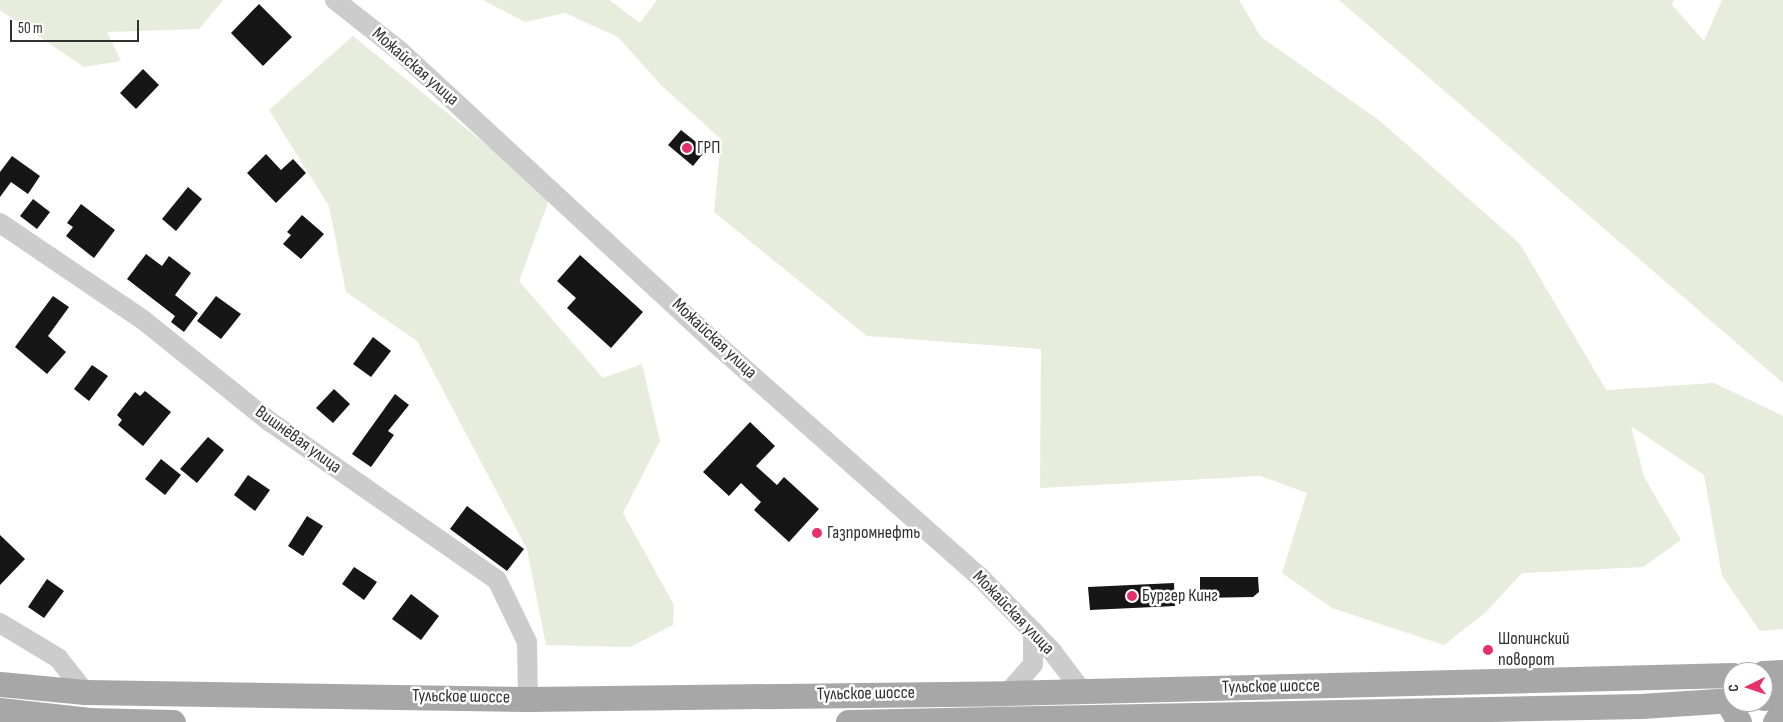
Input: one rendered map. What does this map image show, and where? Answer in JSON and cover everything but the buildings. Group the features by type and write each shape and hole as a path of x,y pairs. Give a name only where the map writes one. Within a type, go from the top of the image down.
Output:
{"main road":[{"name":"Тульское шоссе","path":"0,684 85,692 528,698 1008,693 1723,676"},
{"name":"Тульское шоссе","path":"848,722 1198,719 1641,706 1723,708"},
{"path":"1641,706 1667,710 1690,722"},
{"path":"1775,722 1783,709"},
{"path":"0,710 89,720 173,722"},
{"path":"1731,712 1739,722"}],"street":[{"name":"Можайская улица","path":"335,0 407,58 722,349 979,576 1033,630 1082,691"},
{"name":"Вишнёвая улица","path":"0,223 142,320 269,421 497,580 527,642 528,698"},
{"path":"0,623 58,658 85,692"},
{"path":"1008,693 1033,664 1033,630"}],"green space":[{"path":"0,0 223,0 199,29 107,32 121,61 84,67 0,10"},
{"path":"483,0 609,0 640,23 657,0 1239,0 1261,37 1380,121 1520,244 1606,390 1714,383 1783,416 1783,629 1760,631 1722,576 1704,475 1631,426 1644,477 1681,540 1643,567 1522,573 1486,612 1444,645 1332,608 1282,573 1307,493 1260,476 1040,488 1041,349 867,336 714,212 721,139 661,85 618,37 565,13 525,22"},
{"path":"1339,0 1674,0 1672,5 1704,41 1722,0 1783,0 1783,383"},
{"path":"353,36 550,197 519,281 603,378 642,364 660,441 623,513 674,605 673,625 630,647 546,645 527,549 417,341 346,292 329,206 269,110"}],"place":[{"name":"ГРП","path":"687,148"},
{"name":"Газпромнефть","path":"817,533"},
{"name":"Бургер Кинг","path":"1132,596"},
{"name":"Шопинский поворот","path":"1488,650"}]}
